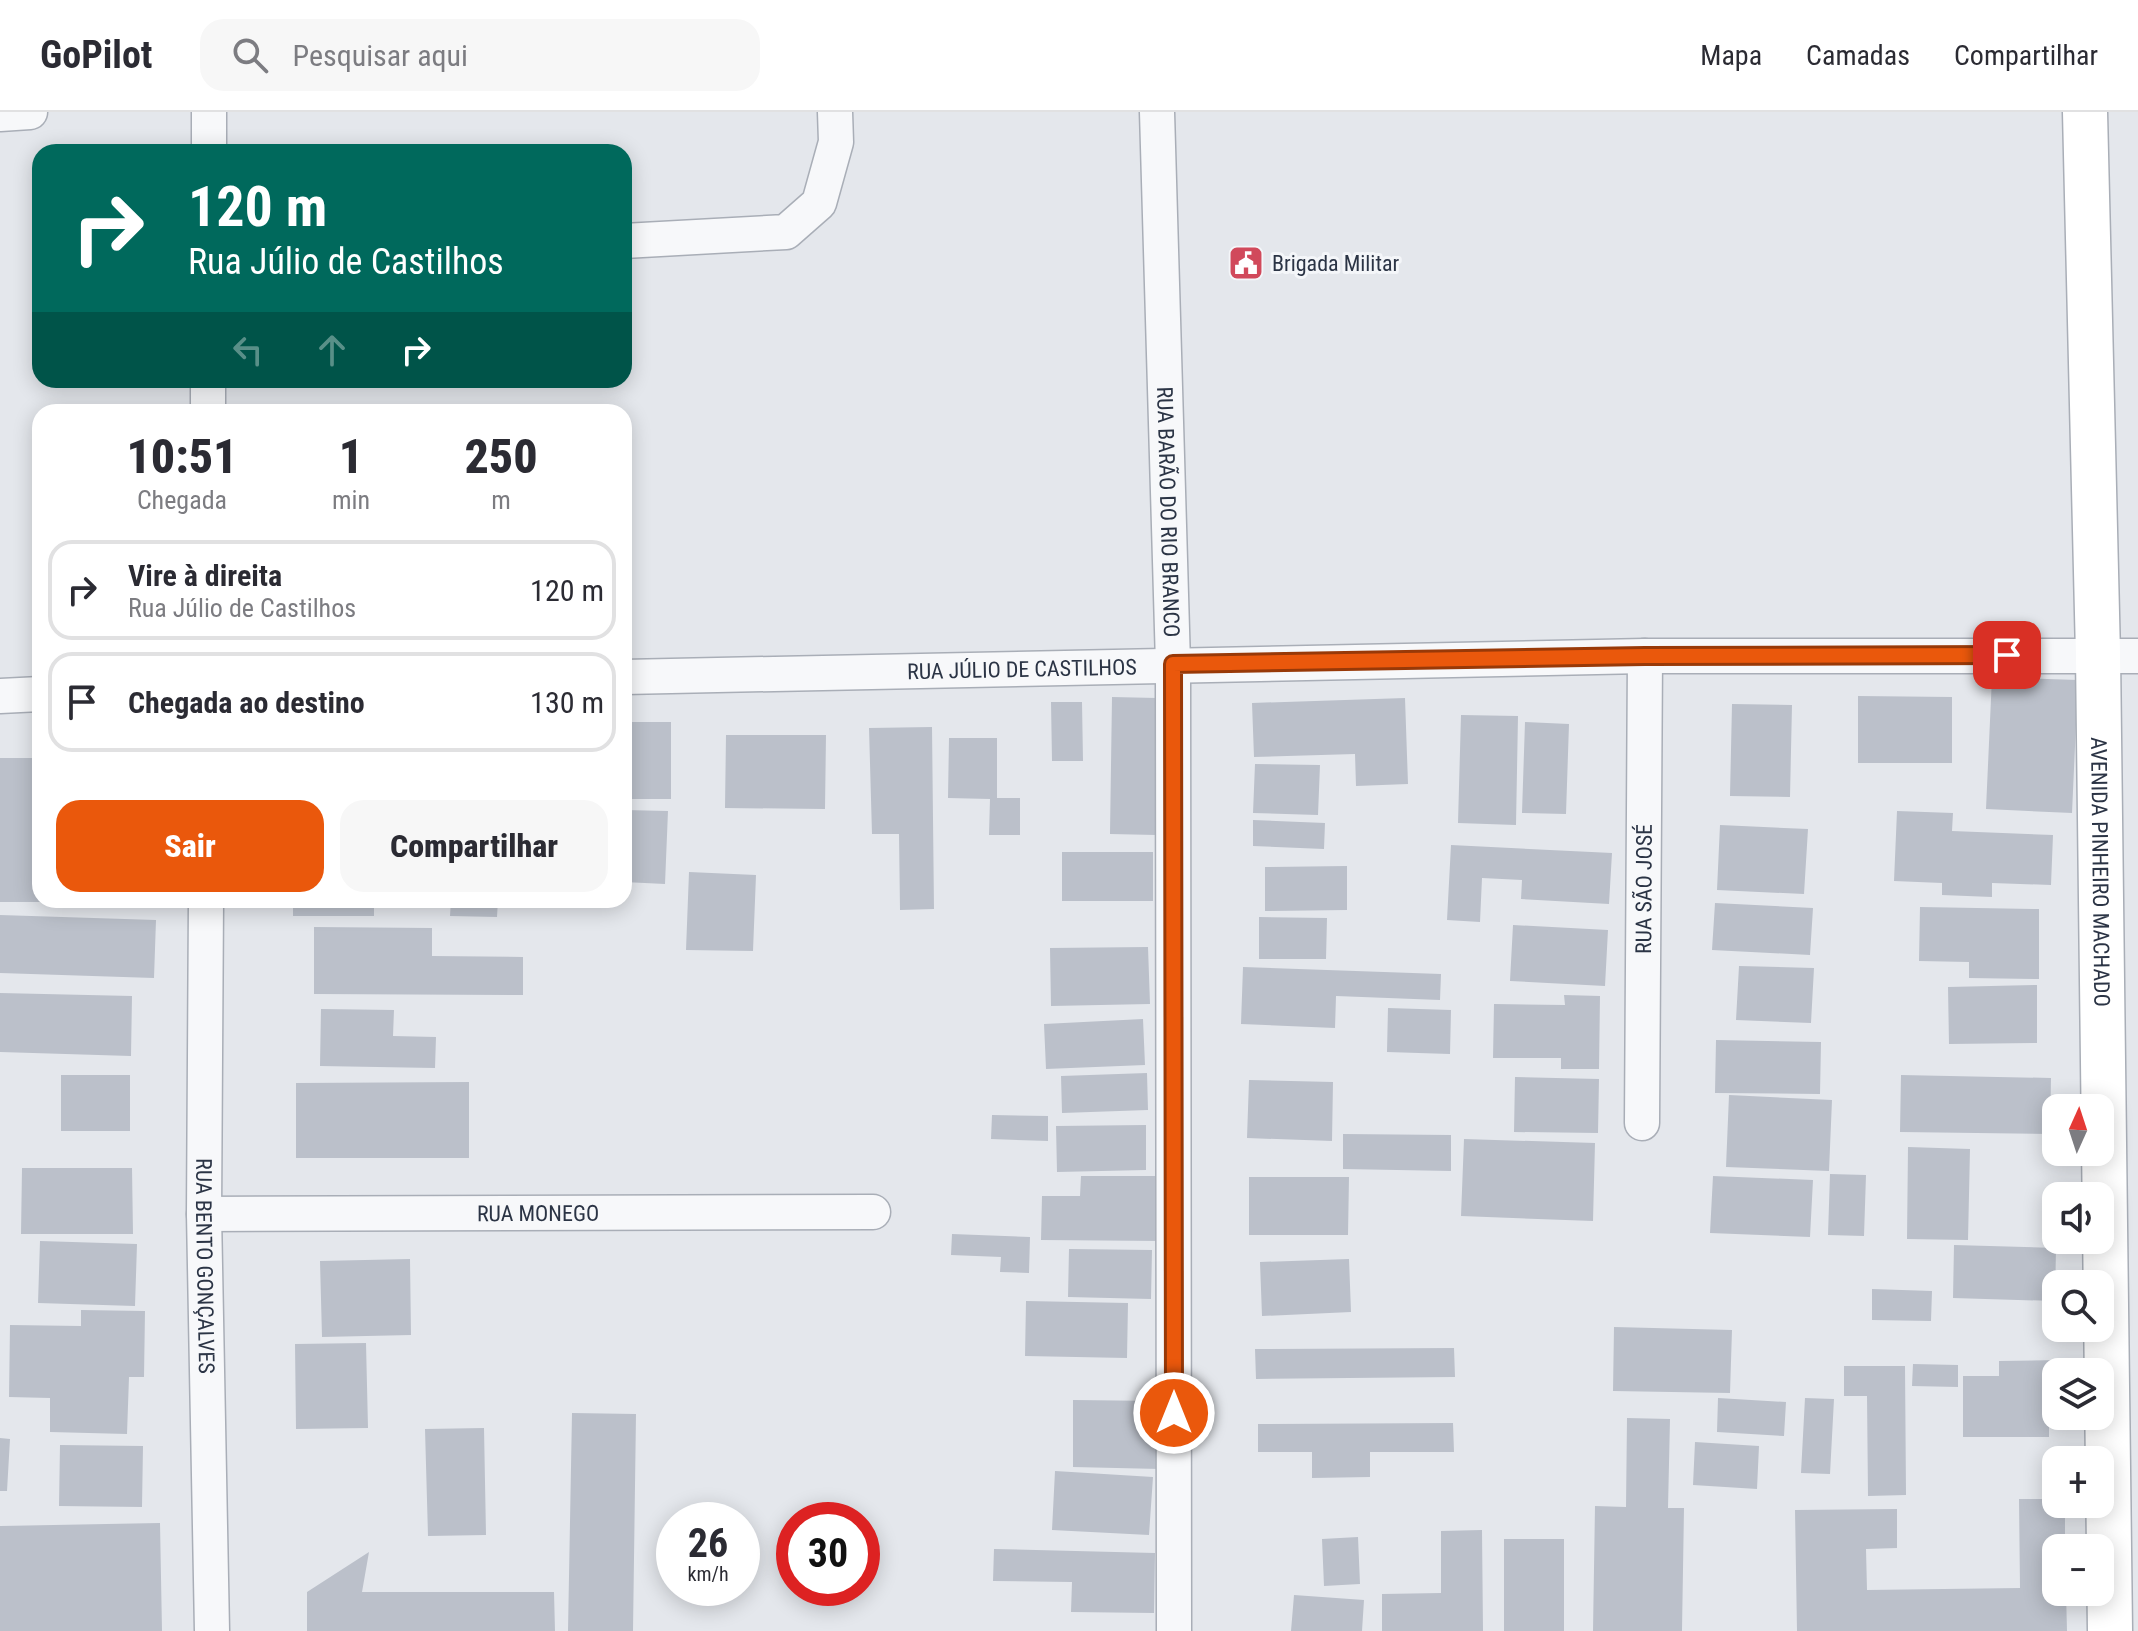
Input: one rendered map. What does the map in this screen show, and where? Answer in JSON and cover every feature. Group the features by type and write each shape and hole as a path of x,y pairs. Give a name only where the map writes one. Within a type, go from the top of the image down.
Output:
{"street":[{"path":"0,114 30,112"},
{"path":"209,112 209,144"},
{"path":"632,241 786,232 819,203 836,142 835,112"},
{"name":"RUA BARÃO DO RIO BRANCO","path":"1157,112 1173,664 1174,1631"},
{"name":"AVENIDA PINHEIRO MACHADO","path":"2085,112 2118,655 2110,1631"},
{"name":"RUA JÚLIO DE CASTILHOS","path":"632,677 1645,656 2118,655"},
{"name":"RUA SÃO JOSÉ","path":"1642,1123 1645,656"},
{"path":"0,696 32,694"},
{"name":"RUA BENTO GONÇALVES","path":"206,908 204,1214 212,1631"},
{"name":"RUA MONEGO","path":"204,1214 873,1212"}],"building":[{"path":"1992,677 2078,680 2072,813 1986,809"},
{"path":"1858,696 1952,697 1952,763 1858,763"},
{"path":"1112,697 1157,698 1156,835 1110,834"},
{"path":"1405,698 1408,784 1356,786 1355,754 1254,757 1252,703"},
{"path":"1051,702 1082,702 1083,761 1052,761"},
{"path":"1732,704 1792,705 1790,797 1730,796"},
{"path":"1461,715 1518,716 1516,825 1458,823"},
{"path":"632,722 671,722 671,799 632,799"},
{"path":"1525,722 1569,724 1566,814 1522,813"},
{"path":"932,727 934,909 900,910 899,834 872,834 869,728"},
{"path":"726,735 826,735 825,809 725,808"},
{"path":"949,738 997,738 997,798 1020,798 1020,835 989,835 990,799 948,798"},
{"path":"0,758 32,758 32,902 0,902"},
{"path":"1255,764 1320,765 1318,815 1253,813"},
{"path":"632,810 668,811 665,884 632,882"},
{"path":"1897,811 1953,813 1952,831 2053,835 2051,885 1992,883 1992,897 1942,895 1942,883 1894,881"},
{"path":"1253,820 1325,823 1324,849 1253,846"},
{"path":"1720,825 1808,829 1804,894 1717,890"},
{"path":"1451,845 1612,853 1609,904 1521,899 1522,880 1482,878 1480,922 1447,920"},
{"path":"1062,852 1153,852 1153,901 1062,901"},
{"path":"1347,866 1347,910 1265,911 1265,867"},
{"path":"689,872 756,875 753,951 686,950"},
{"path":"1715,903 1813,908 1810,955 1712,950"},
{"path":"1920,907 2039,909 2039,979 1969,978 1969,962 1919,961"},
{"path":"293,908 374,908 374,916 293,916"},
{"path":"450,908 498,908 497,917 450,916"},
{"path":"0,915 156,920 154,978 0,973"},
{"path":"1259,917 1327,918 1326,959 1259,959"},
{"path":"1513,925 1608,930 1605,986 1510,981"},
{"path":"314,927 432,928 432,956 523,957 523,995 314,994"},
{"path":"1148,947 1150,1004 1051,1006 1050,948"},
{"path":"1739,966 1814,968 1811,1023 1736,1020"},
{"path":"1243,967 1441,974 1440,1000 1336,996 1335,1028 1241,1024"},
{"path":"2037,985 2037,1043 1949,1044 1948,987"},
{"path":"0,993 132,996 131,1056 0,1052"},
{"path":"1564,995 1600,996 1599,1069 1561,1069 1561,1058 1493,1058 1494,1004 1565,1005"},
{"path":"1388,1008 1451,1010 1450,1054 1387,1052"},
{"path":"321,1009 394,1010 393,1036 436,1037 435,1068 320,1066"},
{"path":"1143,1019 1145,1065 1046,1069 1044,1024"},
{"path":"1716,1040 1821,1042 1820,1094 1715,1093"},
{"path":"1147,1073 1148,1110 1062,1113 1061,1076"},
{"path":"61,1075 130,1075 130,1131 61,1131"},
{"path":"1901,1075 2051,1078 2051,1094 2042,1094 2042,1134 1900,1132"},
{"path":"1515,1077 1599,1079 1598,1133 1514,1132"},
{"path":"1249,1080 1333,1082 1332,1141 1247,1138"},
{"path":"469,1082 469,1158 296,1158 296,1083"},
{"path":"1729,1095 1832,1100 1829,1171 1726,1167"},
{"path":"992,1115 1048,1116 1048,1141 991,1139"},
{"path":"1146,1125 1146,1170 1057,1172 1056,1126"},
{"path":"1343,1134 1451,1135 1451,1171 1343,1169"},
{"path":"1464,1139 1595,1143 1593,1221 1461,1216"},
{"path":"1908,1147 1970,1149 1968,1240 1907,1239"},
{"path":"22,1168 132,1168 133,1234 21,1234"},
{"path":"1830,1174 1866,1175 1864,1236 1828,1235"},
{"path":"1081,1176 1163,1176 1162,1241 1041,1240 1042,1196 1080,1196"},
{"path":"1713,1176 1813,1180 1810,1237 1710,1233"},
{"path":"1249,1177 1349,1177 1348,1235 1249,1235"},
{"path":"952,1234 1030,1237 1029,1273 1000,1272 1001,1257 951,1255"},
{"path":"40,1241 137,1244 135,1306 38,1303"},
{"path":"1954,1245 2042,1248 2042,1254 2056,1254 2056,1270 2042,1270 2042,1301 1953,1298"},
{"path":"1069,1249 1152,1250 1151,1299 1068,1297"},
{"path":"410,1259 411,1335 322,1337 320,1261"},
{"path":"1349,1259 1351,1312 1262,1316 1260,1262"},
{"path":"1872,1289 1932,1291 1931,1321 1872,1320"},
{"path":"1026,1301 1128,1303 1127,1358 1025,1356"},
{"path":"81,1310 145,1311 144,1377 129,1377 127,1434 50,1432 50,1398 9,1397 10,1325 81,1326"},
{"path":"1614,1327 1732,1330 1730,1393 1613,1391"},
{"path":"366,1343 368,1428 296,1429 295,1344"},
{"path":"1454,1348 1455,1377 1256,1379 1255,1349"},
{"path":"2042,1360 2042,1430 2049,1430 2049,1437 1963,1437 1963,1376 1999,1376 1999,1361"},
{"path":"1913,1364 1958,1365 1958,1387 1912,1386"},
{"path":"1844,1366 1905,1366 1906,1495 1868,1496 1867,1396 1844,1396"},
{"path":"1718,1398 1786,1402 1784,1436 1717,1432"},
{"path":"1805,1398 1834,1399 1830,1474 1801,1473"},
{"path":"1073,1400 1160,1401 1160,1469 1073,1467"},
{"path":"572,1413 636,1414 633,1631 568,1631"},
{"path":"1627,1418 1670,1419 1668,1508 1684,1508 1682,1631 1593,1631 1595,1506 1626,1507"},
{"path":"1453,1423 1454,1452 1370,1452 1370,1477 1312,1478 1312,1452 1258,1452 1258,1424"},
{"path":"484,1428 486,1535 428,1536 425,1429"},
{"path":"0,1438 10,1439 7,1491 0,1491"},
{"path":"1695,1442 1759,1446 1757,1489 1693,1485"},
{"path":"60,1445 143,1446 142,1507 59,1506"},
{"path":"1055,1471 1153,1477 1149,1535 1052,1530"},
{"path":"2019,1499 2042,1499 2042,1518 2065,1518 2065,1534 2042,1534 2042,1606 2066,1606 2067,1631 1797,1631 1795,1510 1897,1509 1897,1548 1866,1549 1867,1590 2020,1588"},
{"path":"160,1523 162,1631 0,1631 0,1526"},
{"path":"1482,1530 1483,1631 1382,1631 1382,1594 1441,1593 1441,1531"},
{"path":"1358,1537 1360,1584 1324,1586 1322,1539"},
{"path":"1504,1539 1564,1539 1564,1631 1504,1631"},
{"path":"994,1549 1155,1553 1154,1613 1071,1612 1072,1582 993,1581"},
{"path":"369,1552 362,1592 554,1592 555,1631 307,1631 307,1592"},
{"path":"1294,1595 1364,1600 1362,1631 1291,1631"}],"place":[{"name":"Brigada Militar","path":"1246,263"}],"route":[{"path":"1174,1413 1173,664 1645,656 2007,655"}]}
